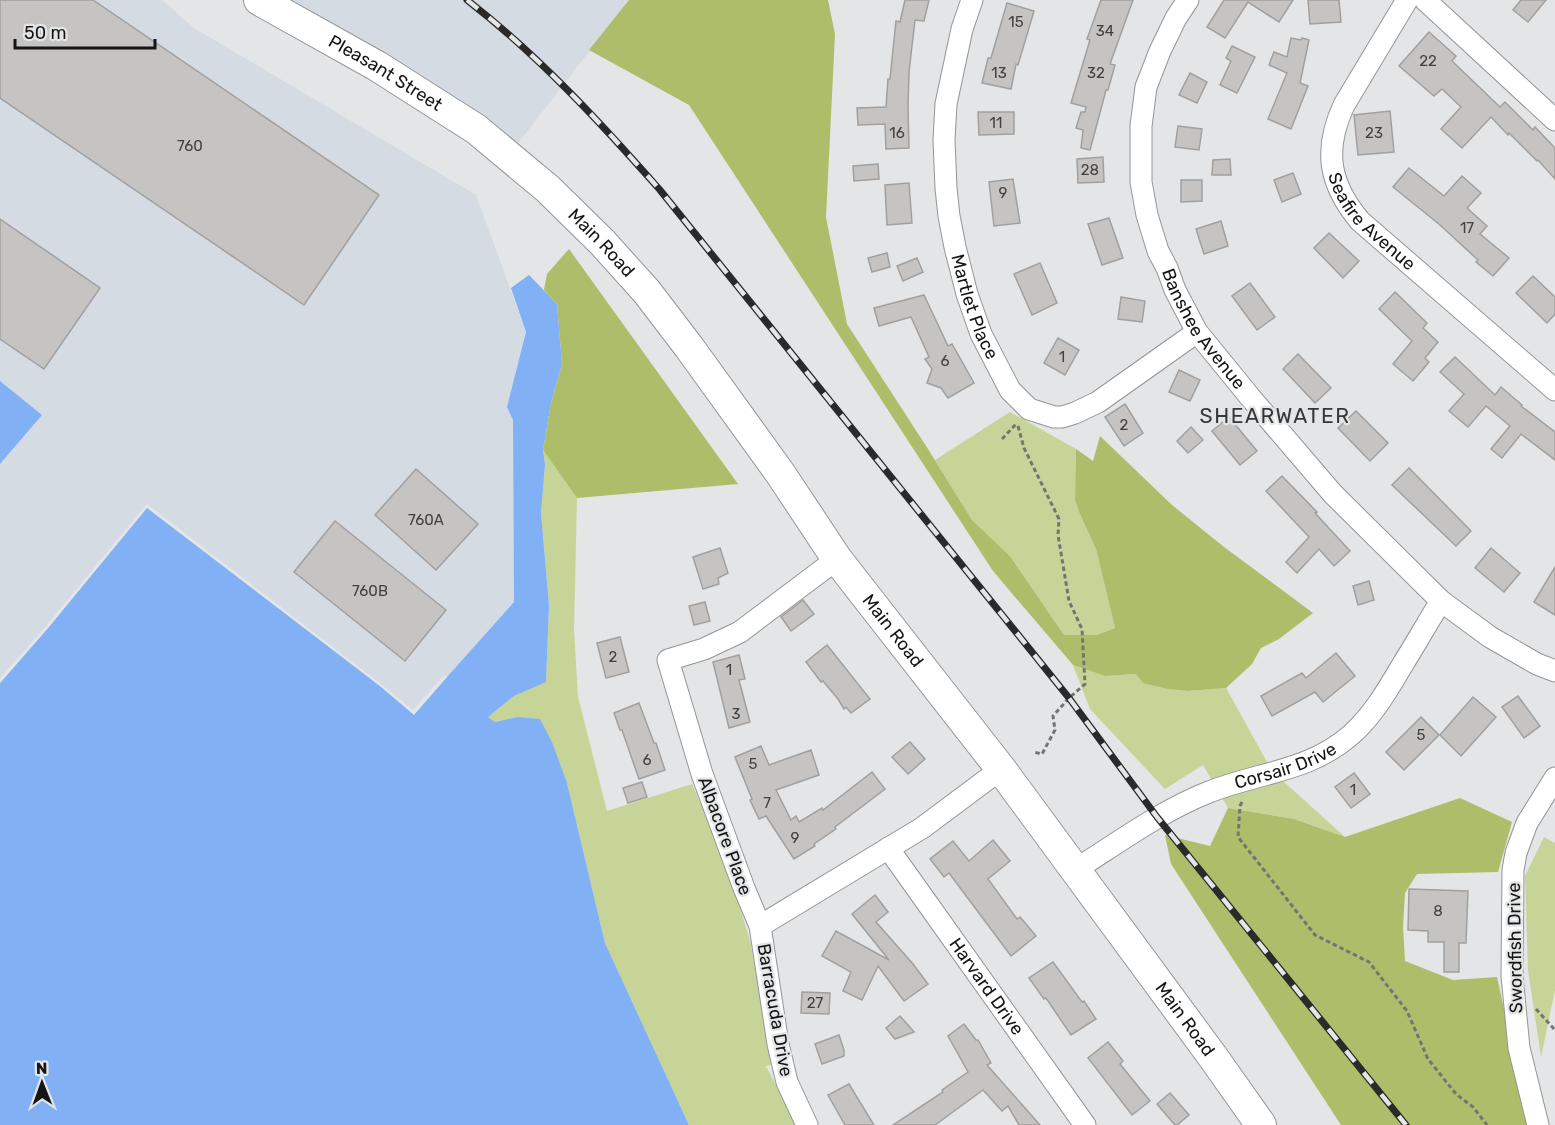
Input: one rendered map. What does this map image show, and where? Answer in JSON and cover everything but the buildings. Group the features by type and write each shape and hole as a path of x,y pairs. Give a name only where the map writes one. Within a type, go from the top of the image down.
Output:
{"main road":[{"name":"Pleasant Street","path":"259,0 377,66 476,129 506,153"},
{"name":"Main Road","path":"506,153 548,189 603,242 647,292 780,472 837,559 1001,769 1261,1125"}],"street":[{"name":"Martlet Place","path":"972,0 955,57 946,104 944,140 946,188 955,247 967,294 981,334 1010,390 1029,409 1054,417 1076,413 1098,402 1197,332"},
{"name":"Banshee Avenue","path":"1188,0 1176,18 1160,51 1146,87 1141,126 1141,182 1147,215 1158,251 1197,332 1333,494 1441,601 1490,637 1537,664 1555,671"},
{"path":"1425,0 1555,120"},
{"name":"Seafire Avenue","path":"1404,1 1337,119 1331,153 1340,193 1347,206 1360,221 1555,390"},
{"name":"Albacore Place","path":"760,926 702,774 668,660 704,649 740,632 837,559"},
{"name":"Corsair Drive","path":"1075,870 1157,817 1210,792 1298,766 1314,759 1351,735 1383,698 1441,601"},
{"path":"760,926 922,828 1001,769"},
{"name":"Swordfish Drive","path":"1538,1125 1519,1048 1512,976 1513,870 1516,853 1527,823 1555,778"},
{"name":"Harvard Drive","path":"888,848 1085,1125"},
{"name":"Barracuda Drive","path":"760,926 778,1044 787,1082 807,1125"}],"path":[{"path":"1002,439 1017,423 1024,448 1059,519 1058,535 1069,601 1082,629 1085,684 1053,716 1055,730 1042,754 1034,752"},
{"path":"1253,778 1240,806 1238,837 1315,935 1369,962 1407,1011 1428,1059 1456,1094 1473,1107 1487,1125"}],"shaded area":[{"path":"0,0 162,0 194,28 476,195 526,332 507,407 513,420 514,602 414,715 147,508 0,683 0,464 42,415 0,381"},
{"path":"272,0 629,0 505,160"}],"green space":[{"path":"629,0 828,0 835,34 826,217 847,324 972,520 1010,556 1064,635 1097,635 1115,628 1096,549 1075,500 1076,449 1093,461 1100,436 1172,505 1313,613 1279,639 1261,648 1252,664 1226,688 1187,691 1168,689 1143,683 1136,674 1105,676 1073,665 993,571 689,105 589,50"},
{"path":"569,249 738,484 577,498 543,450 551,403 562,364 557,304 544,290 547,274"},
{"path":"1010,412 1076,449 1075,500 1096,549 1115,628 1097,635 1064,635 1010,556 972,520 935,460"},
{"path":"543,450 577,498 574,630 578,697 607,811 692,784 724,856 750,941 773,1064 764,1067 767,1068 797,1125 689,1125 605,943 567,783 517,717 495,722 488,717 514,696 546,681 549,605 541,513 545,465"},
{"path":"1073,665 1105,676 1136,674 1168,689 1187,691 1226,688 1272,771 1345,837 1294,819 1228,808 1203,765 1165,789 1090,709"},
{"path":"1460,798 1512,822 1498,872 1417,874 1405,893 1403,926 1405,961 1453,980 1497,977 1529,1125 1341,1125 1171,864 1165,835 1210,846 1228,808 1294,819 1345,837"},
{"path":"1544,837 1555,843 1555,990 1541,1057 1528,970 1525,876"}],"water":[{"path":"529,275 557,304 562,364 551,403 543,450 545,465 541,513 549,605 546,682 514,696 488,717 495,722 517,717 540,719 552,742 567,783 605,943 689,1125 0,1125 0,683 147,507 414,714 514,602 513,420 507,407 526,332 511,288"},
{"path":"0,381 42,415 0,464"}],"pier":[{"path":"147,504 413,710 444,675 447,677 414,715 380,686 147,508 0,683 0,678"}],"railway":[{"path":"467,0 494,21 568,90 660,190 1069,698 1157,817 1406,1125"}],"district":[{"name":"SHEARWATER","path":"1275,416"}]}
